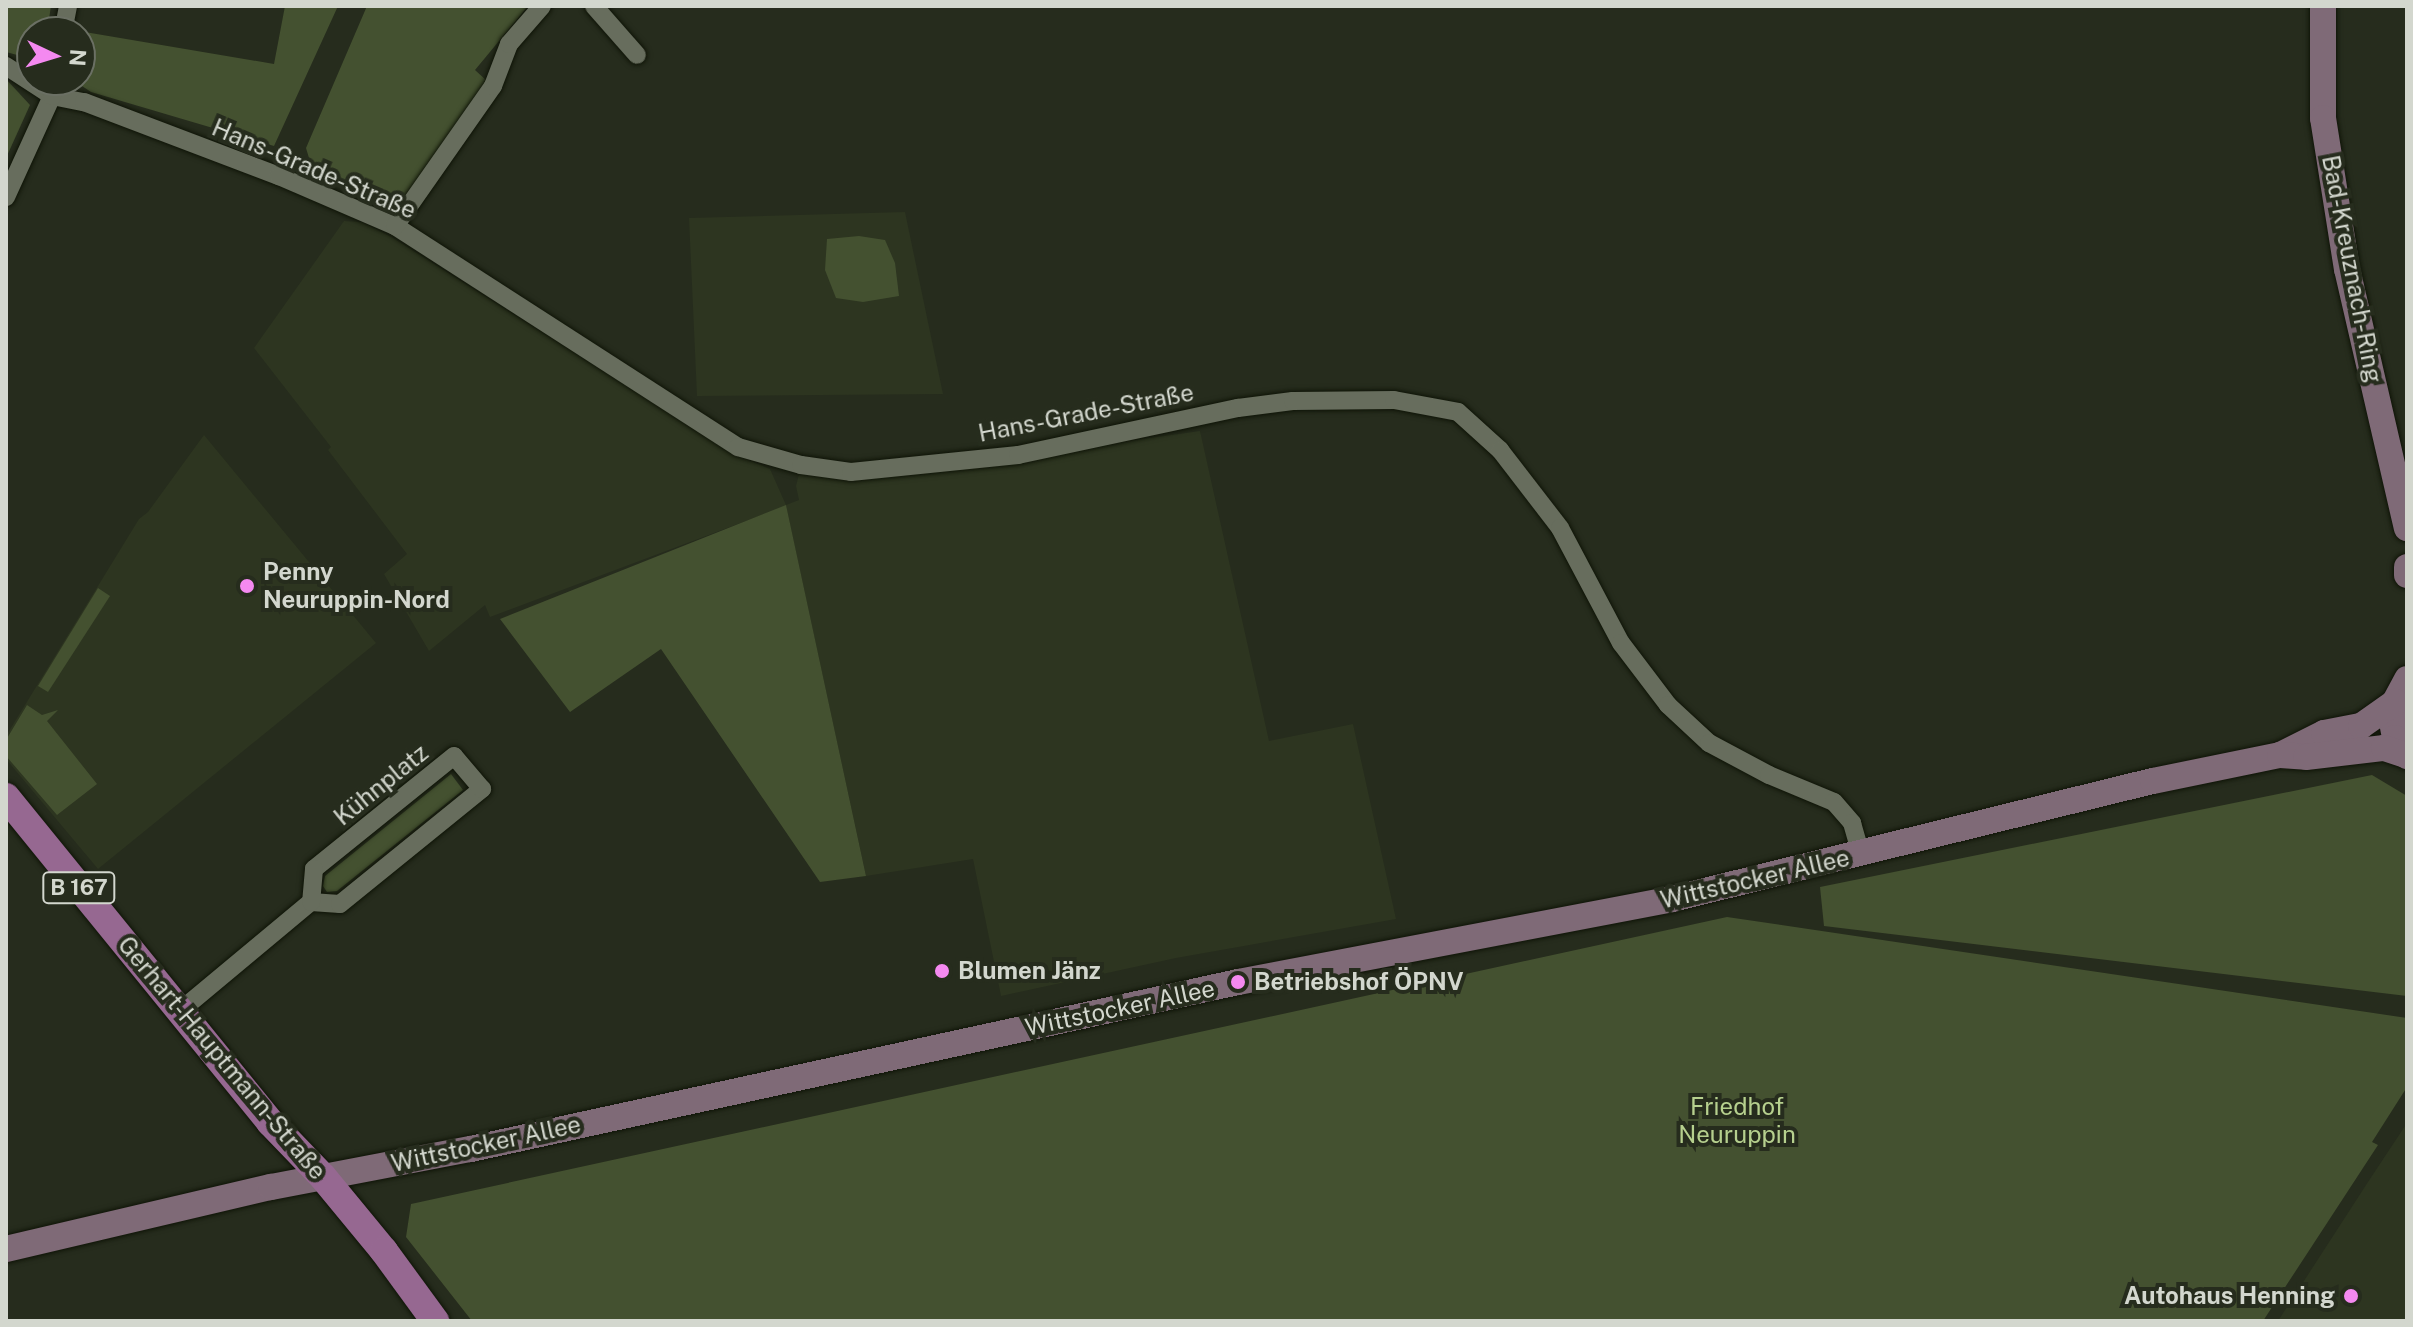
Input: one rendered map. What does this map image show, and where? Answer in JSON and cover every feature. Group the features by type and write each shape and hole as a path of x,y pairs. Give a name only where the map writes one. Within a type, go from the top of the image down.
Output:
{"main road":[{"name":"Bad-Kreuznach-Ring","path":"2323,6 2323,118 2347,269 2407,528"},
{"path":"2407,567 2407,575"},
{"name":"Wittstocker Allee","path":"6,1249 323,1177 471,1149 1251,979 1672,899 1861,855 2153,781 2280,755 2324,733 2361,726 2401,690"},
{"name":"Wittstocker Allee","path":"2401,690 2392,722 2395,738 2406,755"},
{"name":"Wittstocker Allee","path":"2280,755 2306,757 2375,748 2406,755"},
{"name":"Gerhart-Hauptmann-Straße","path":"6,797 270,1122 323,1177 435,1321"}],"street":[{"path":"395,226 493,86 509,44 542,6"},
{"path":"594,6 637,55"},
{"path":"6,197 50,96"},
{"name":"Hans-Grade-Straße","path":"71,96 251,165 395,226 738,447 816,469 851,472 1018,455 1238,408 1293,401 1394,400 1458,412 1500,450 1560,528 1621,643 1668,705 1709,743 1769,775 1834,802 1852,823 1861,855"},
{"name":"Kühnplatz","path":"454,756 482,789 340,904 311,902 314,869 454,756"},
{"path":"180,1011 311,902"}],"shaded area":[{"path":"905,212 943,394 697,396 689,218"},
{"path":"344,221 362,222 393,238 736,455 770,469 786,505 799,500 796,486 801,466 852,479 1200,431 1269,741 1353,724 1396,919 1176,958 1001,996 973,859 866,876 786,506 490,617 485,605 429,651 384,574 407,554 328,450 331,447 254,348"},
{"path":"204,435 376,643 98,869 6,759 6,736 139,519 148,512"},
{"name":"Autohaus Henning","path":"2407,1123 2407,1321 2278,1321 2368,1182"}],"green space":[{"path":"6,6 51,6 49,16 16,16 16,55 6,52"},
{"path":"285,6 338,6 274,146 96,93 96,34 274,64"},
{"path":"367,6 528,6 475,70 487,81 406,195 394,206 371,203 373,194 312,168 306,148"},
{"path":"6,79 16,90 16,96 22,96 30,105 6,158"},
{"path":"859,236 885,240 895,263 899,296 863,302 836,298 825,270 827,239"},
{"path":"786,505 866,876 820,882 661,649 570,712 500,619"},
{"path":"98,588 110,596 48,692 38,686"},
{"path":"27,705 42,715 58,710 47,721 97,784 57,815 6,756 6,740"},
{"path":"451,774 463,790 337,891 327,892 323,886 325,876"},
{"path":"2372,775 2407,796 2407,996 1824,926 1820,887"},
{"name":"Friedhof Neuruppin","path":"1727,917 2407,1018 2407,1087 2372,1142 2378,1145 2263,1321 472,1321 406,1237 411,1204"}],"place":[{"name":"Penny Neuruppin-Nord","path":"247,586"},
{"name":"Blumen Jänz","path":"942,971"},
{"name":"Betriebshof ÖPNV","path":"1238,982"},
{"name":"Autohaus Henning","path":"2351,1296"}]}
